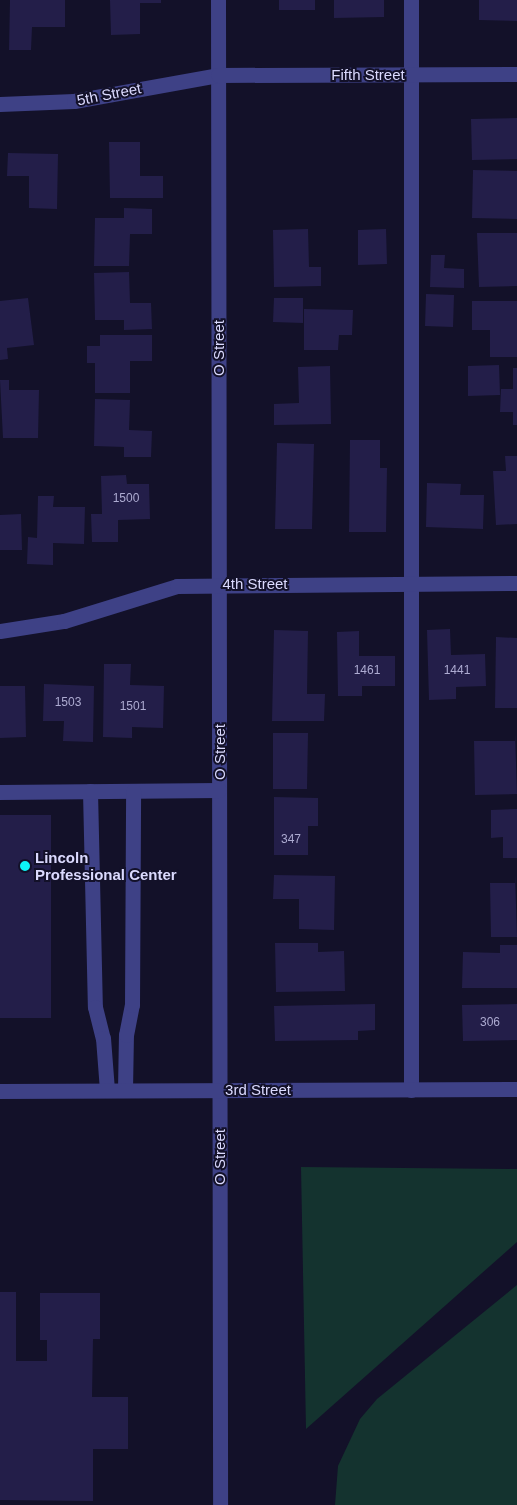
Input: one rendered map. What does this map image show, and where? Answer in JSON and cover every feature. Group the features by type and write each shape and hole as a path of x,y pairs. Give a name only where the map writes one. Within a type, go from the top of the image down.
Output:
{"street":[{"name":"O Street","path":"218,0 220,1505"},
{"path":"411,0 411,1090"},
{"name":"Fifth Street","path":"218,75 517,74"},
{"name":"5th Street","path":"0,104 74,101 218,75"},
{"name":"4th Street","path":"0,631 64,621 148,592 219,584 517,583"},
{"path":"0,792 219,790"},
{"path":"90,791 95,1007 103,1038 107,1090"},
{"path":"125,1090 126,1035 132,1005 133,791"},
{"name":"3rd Street","path":"0,1091 517,1089"}],"green space":[{"path":"301,1167 517,1169 517,1242 306,1429"},
{"path":"517,1285 517,1505 335,1505 338,1466 360,1419 377,1399"}],"building":[{"path":"10,0 65,0 65,27 32,27 31,50 9,50"},
{"path":"110,0 161,0 161,3 140,3 140,34 111,35"},
{"path":"279,0 315,0 315,10 279,10"},
{"path":"334,0 384,0 384,17 334,18"},
{"path":"479,0 517,0 517,21 479,20"},
{"path":"517,118 517,159 472,160 471,119"},
{"path":"109,142 140,142 140,176 163,176 163,198 110,198"},
{"path":"8,153 58,154 57,209 29,208 29,176 7,176"},
{"path":"473,170 517,171 517,219 472,218"},
{"path":"124,208 152,209 152,234 130,234 129,266 94,266 95,218 124,218"},
{"path":"308,229 309,267 321,267 321,286 274,287 273,230"},
{"path":"386,229 387,264 358,265 358,230"},
{"path":"477,233 517,233 517,286 479,287"},
{"path":"431,255 445,255 444,268 464,269 464,288 430,287"},
{"path":"129,272 130,303 151,303 152,329 124,330 124,320 95,320 94,273"},
{"path":"426,294 454,295 453,327 425,326"},
{"path":"28,298 34,345 7,348 8,359 0,360 0,301"},
{"path":"274,298 303,298 303,323 273,322"},
{"path":"472,301 517,301 517,357 490,357 490,330 472,330"},
{"path":"304,309 353,310 352,335 339,335 338,350 304,350"},
{"path":"100,335 152,335 152,361 130,361 130,393 95,393 95,363 87,363 87,346 100,346"},
{"path":"499,365 500,395 468,396 468,366"},
{"path":"330,366 331,424 274,425 274,404 299,403 298,367"},
{"path":"513,368 517,368 517,425 513,425 513,412 500,412 501,389 513,389"},
{"path":"0,380 9,380 9,390 39,390 38,438 3,438"},
{"path":"95,399 130,400 129,430 152,431 151,457 124,457 124,447 94,446"},
{"path":"350,440 380,440 380,468 387,468 386,532 349,532"},
{"path":"277,443 314,444 312,529 275,529"},
{"path":"505,456 517,456 517,524 496,525 493,471 506,471"},
{"path":"126,475 127,484 149,484 150,519 118,520 118,542 92,542 91,514 102,514 101,476"},
{"path":"427,483 461,484 460,495 484,495 483,529 426,527"},
{"path":"38,496 54,496 53,507 85,507 84,544 53,543 53,565 27,564 28,537 37,538"},
{"path":"21,514 22,550 0,550 0,515"},
{"path":"450,629 451,655 485,654 486,686 456,687 456,699 429,700 427,630"},
{"path":"274,630 308,631 307,694 325,694 324,721 272,721"},
{"path":"359,631 359,656 395,656 395,686 362,686 362,696 338,696 337,632"},
{"path":"496,637 517,638 517,708 495,708"},
{"path":"104,664 131,664 130,685 164,686 163,728 132,727 132,738 103,737"},
{"path":"44,684 94,686 93,742 63,741 64,721 43,721"},
{"path":"0,686 25,686 26,737 0,738"},
{"path":"515,732 517,794 475,795 474,741 515,741"},
{"path":"273,733 308,733 307,789 273,789"},
{"path":"274,797 318,798 318,826 308,826 308,855 274,855"},
{"path":"517,809 517,858 503,858 503,837 491,838 491,810"},
{"name":"Lincoln Professional Center","path":"0,815 51,815 51,1018 0,1018"},
{"path":"515,873 517,937 491,937 490,883 515,883"},
{"path":"274,875 335,876 334,930 299,929 299,899 273,899"},
{"path":"275,943 318,943 318,952 344,951 345,991 276,992"},
{"path":"500,945 517,945 517,988 462,988 463,952 500,953"},
{"path":"375,1004 375,1030 358,1031 358,1040 275,1041 274,1006"},
{"path":"517,1004 517,1040 463,1041 462,1005"},
{"path":"0,1292 16,1292 16,1361 47,1361 47,1340 40,1340 40,1293 100,1293 100,1339 93,1339 92,1397 128,1397 128,1449 93,1449 93,1501 0,1500"}],"place":[{"name":"Lincoln Professional Center","path":"25,866"}]}
